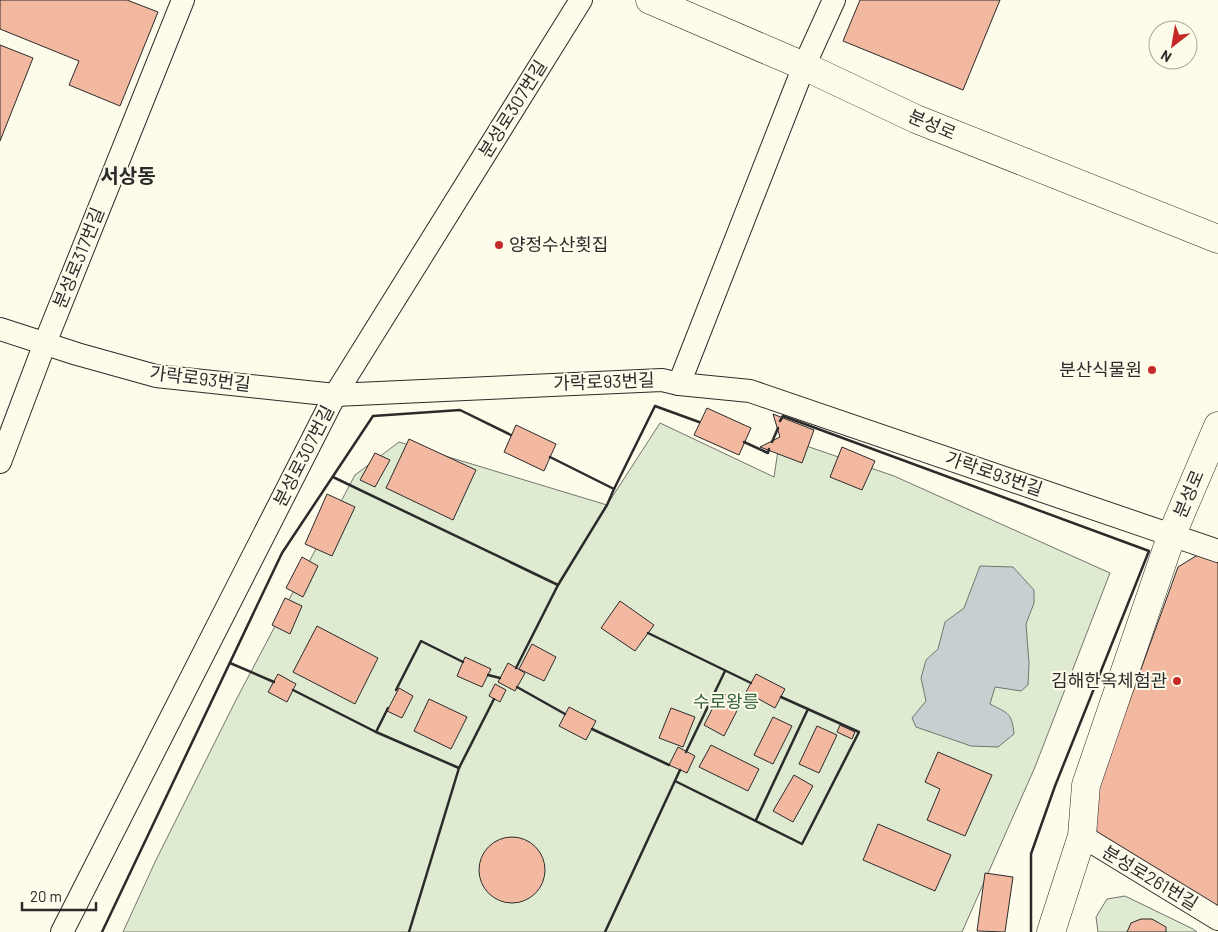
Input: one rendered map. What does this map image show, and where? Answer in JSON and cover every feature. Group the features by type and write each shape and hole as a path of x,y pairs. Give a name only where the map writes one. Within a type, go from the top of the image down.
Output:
{"main road":[{"name":"분성로","path":"650,0 804,66 916,119 1218,239"},
{"name":"분성로","path":"1051,932 1082,836 1086,785 1172,534 1218,426"}],"street":[{"name":"분성로317번길","path":"0,462 45,343 183,0"},
{"name":"분성로307번길","path":"62,932 335,395 581,0"},
{"path":"680,384 804,66 834,0"},
{"name":"가락로93번길","path":"0,329 77,354 156,376 335,395 662,380 680,384 750,391 1218,551"},
{"name":"분성로261번길","path":"1082,836 1218,919"}],"green space":[{"name":"수로왕릉","path":"660,423 774,477 780,437 894,476 1110,573 1035,767 962,932 123,932 156,860 236,700 355,475 399,442 607,505"},
{"path":"1125,896 1197,932 1098,932 1096,917 1107,899"}],"shaded area":[{"path":"980,566 1013,567 1034,590 1034,603 1026,624 1029,663 1028,685 1021,691 995,687 990,704 1008,714 1012,721 1014,734 998,747 971,746 916,727 912,718 926,701 921,678 926,660 938,649 945,622 964,608"}],"building":[{"path":"0,0 127,0 158,12 120,106 69,85 79,61 0,29"},
{"path":"860,0 1000,0 963,90 843,41"},
{"path":"0,45 33,58 0,141"},
{"path":"707,408 751,428 739,455 694,435"},
{"path":"773,414 814,430 802,463 760,447 780,437"},
{"path":"516,425 556,444 544,471 504,452"},
{"path":"409,439 476,470 453,520 386,488"},
{"path":"842,447 875,461 862,490 830,477"},
{"path":"375,453 390,460 375,487 360,480"},
{"path":"327,494 355,507 332,556 305,544"},
{"name":"김해한옥체험관","path":"1204,551 1218,556 1218,908 1097,838 1095,796 1178,567"},
{"path":"302,557 318,566 303,597 286,588"},
{"path":"285,598 302,606 290,634 272,625"},
{"path":"620,601 654,625 635,651 601,628"},
{"path":"317,626 378,658 355,704 293,672"},
{"path":"532,644 556,657 544,681 519,669"},
{"path":"465,657 491,669 482,687 457,676"},
{"path":"508,663 525,673 515,691 498,682"},
{"path":"278,674 296,684 287,702 268,692"},
{"path":"756,674 785,689 775,708 746,692"},
{"path":"495,684 506,690 500,702 489,696"},
{"path":"399,688 413,696 402,718 387,711"},
{"path":"721,692 741,703 724,736 704,725"},
{"path":"429,699 467,717 451,749 414,731"},
{"path":"569,707 596,721 586,740 559,726"},
{"path":"671,708 695,717 683,747 659,738"},
{"path":"773,717 792,726 773,764 754,755"},
{"path":"840,725 855,732 852,739 837,732"},
{"path":"817,726 837,735 819,773 799,764"},
{"path":"711,745 759,769 748,791 699,767"},
{"path":"678,747 695,756 687,773 669,765"},
{"path":"938,752 992,775 965,836 927,820 940,789 925,782"},
{"path":"794,775 813,786 793,822 773,811"},
{"path":"878,824 951,855 935,891 863,860"},
{"path":"512,837 525,839 540,852 543,857 545,870 543,883 530,898 525,901 512,903 499,901 484,888 481,883 479,870 481,857 494,842 499,839"},
{"path":"985,873 1013,877 1005,932 977,931"},
{"path":"1141,919 1152,919 1166,927 1166,932 1127,932 1131,923"}],"wall":[{"path":"550,457 614,489 655,406 699,422"},
{"path":"102,932 282,553 373,416 460,410 511,435"},
{"path":"780,421 783,416 1149,551 1055,786 1031,854 1031,932"},
{"path":"772,442 778,428"},
{"path":"744,442 768,453 769,449"},
{"path":"333,477 558,585"},
{"path":"516,668 558,585 607,505 614,489"},
{"path":"648,633 751,683"},
{"path":"396,690 421,641 463,662"},
{"path":"230,663 274,682"},
{"path":"686,752 725,671"},
{"path":"488,675 500,678"},
{"path":"517,687 565,714"},
{"path":"293,690 376,732"},
{"path":"675,781 802,844 859,732 781,697"},
{"path":"409,932 459,768 494,699"},
{"path":"388,708 376,732 459,768"},
{"path":"756,820 808,709"},
{"path":"592,729 669,765"},
{"path":"605,932 680,770"}],"place":[{"name":"양정수산횟집","path":"499,245"},
{"name":"분산식물원","path":"1152,370"},
{"name":"김해한옥체험관","path":"1177,681"}],"district":[{"name":"서상동","path":"128,176"}]}
